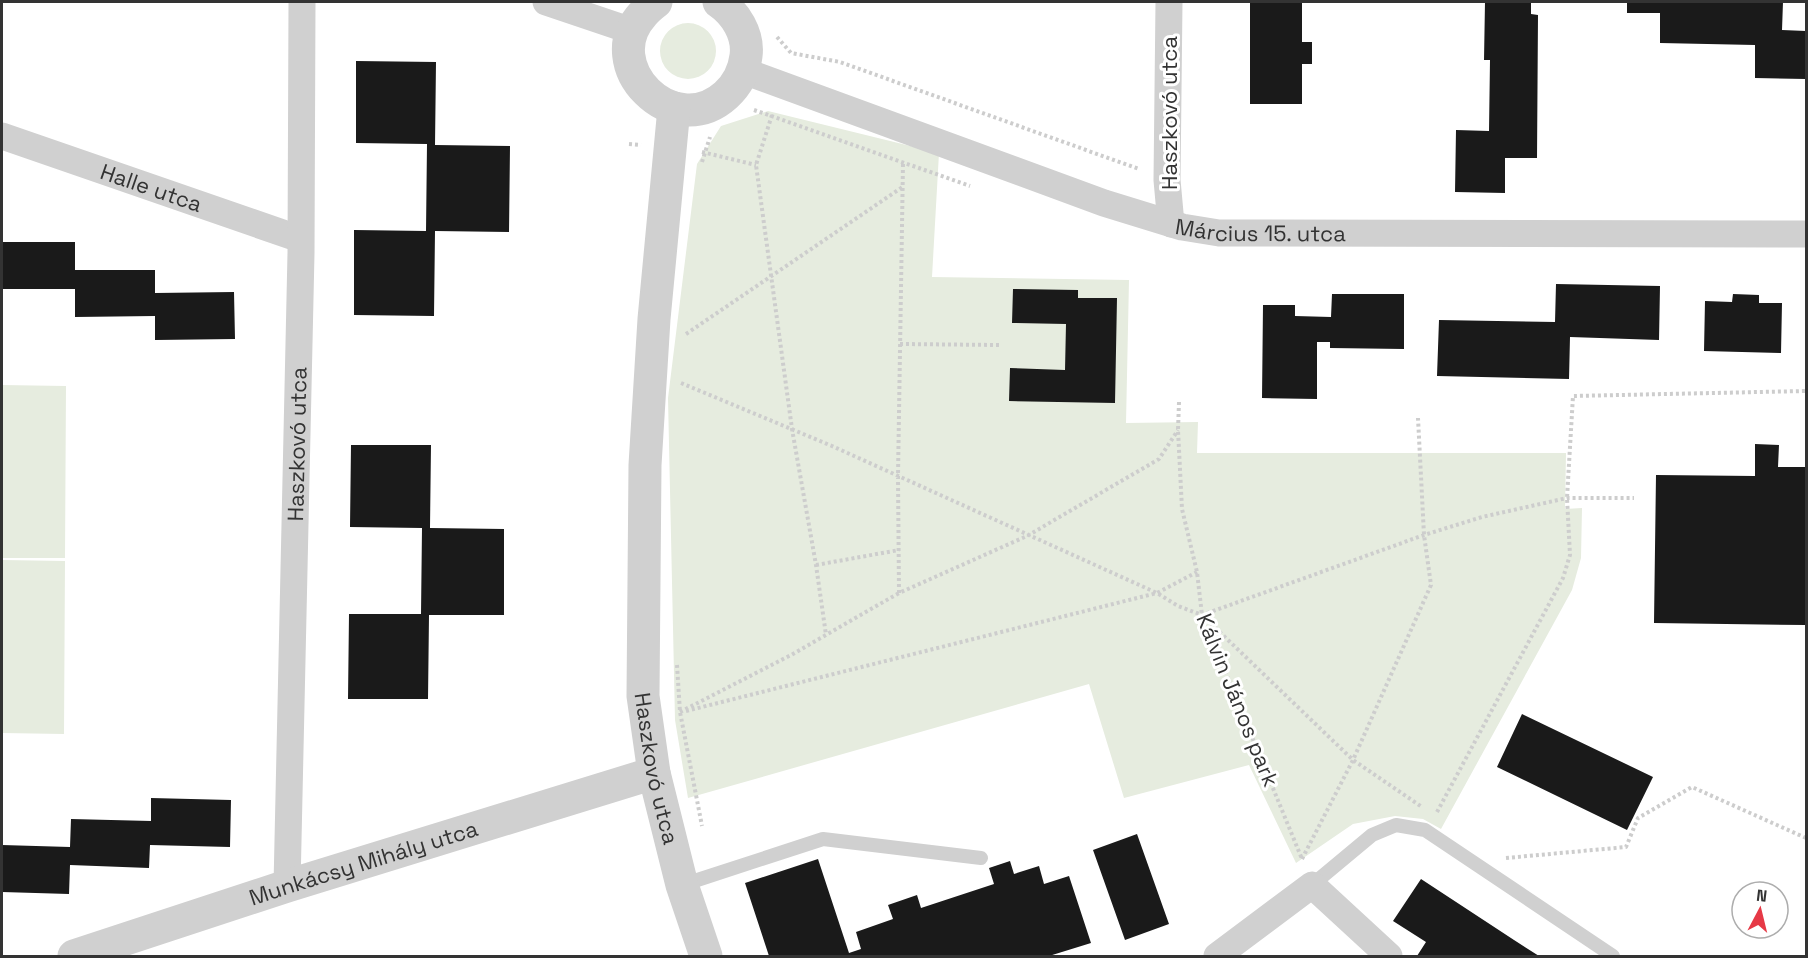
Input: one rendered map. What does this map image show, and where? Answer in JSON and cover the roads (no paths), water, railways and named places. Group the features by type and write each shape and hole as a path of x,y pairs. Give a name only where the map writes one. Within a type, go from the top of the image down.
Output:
{"street":[{"name":"Haszkovó utca","path":"287,886 300,239 302,2"},
{"path":"546,2 632,31"},
{"path":"656,2 641,15 632,31 629,58 634,75 653,99 674,108 690,110 706,107 720,100 734,88 744,71 747,52 742,27 730,10 718,2"},
{"name":"Haszkovó utca","path":"1169,2 1167,180 1171,224"},
{"name":"Március 15. utca","path":"744,71 1104,203 1171,224 1219,233 1806,234"},
{"name":"Haszkovó utca","path":"674,108 654,319 645,465 643,696 654,773 682,885 706,957"},
{"name":"Halle utca","path":"2,136 300,239"},
{"name":"Munkácsy Mihály utca","path":"74,957 287,886 654,773"},
{"path":"1217,957 1312,885 1389,957"}],"lane":[{"path":"1312,885 1372,835 1396,825 1425,830 1613,957"},
{"path":"682,885 823,839 981,858"}]}
